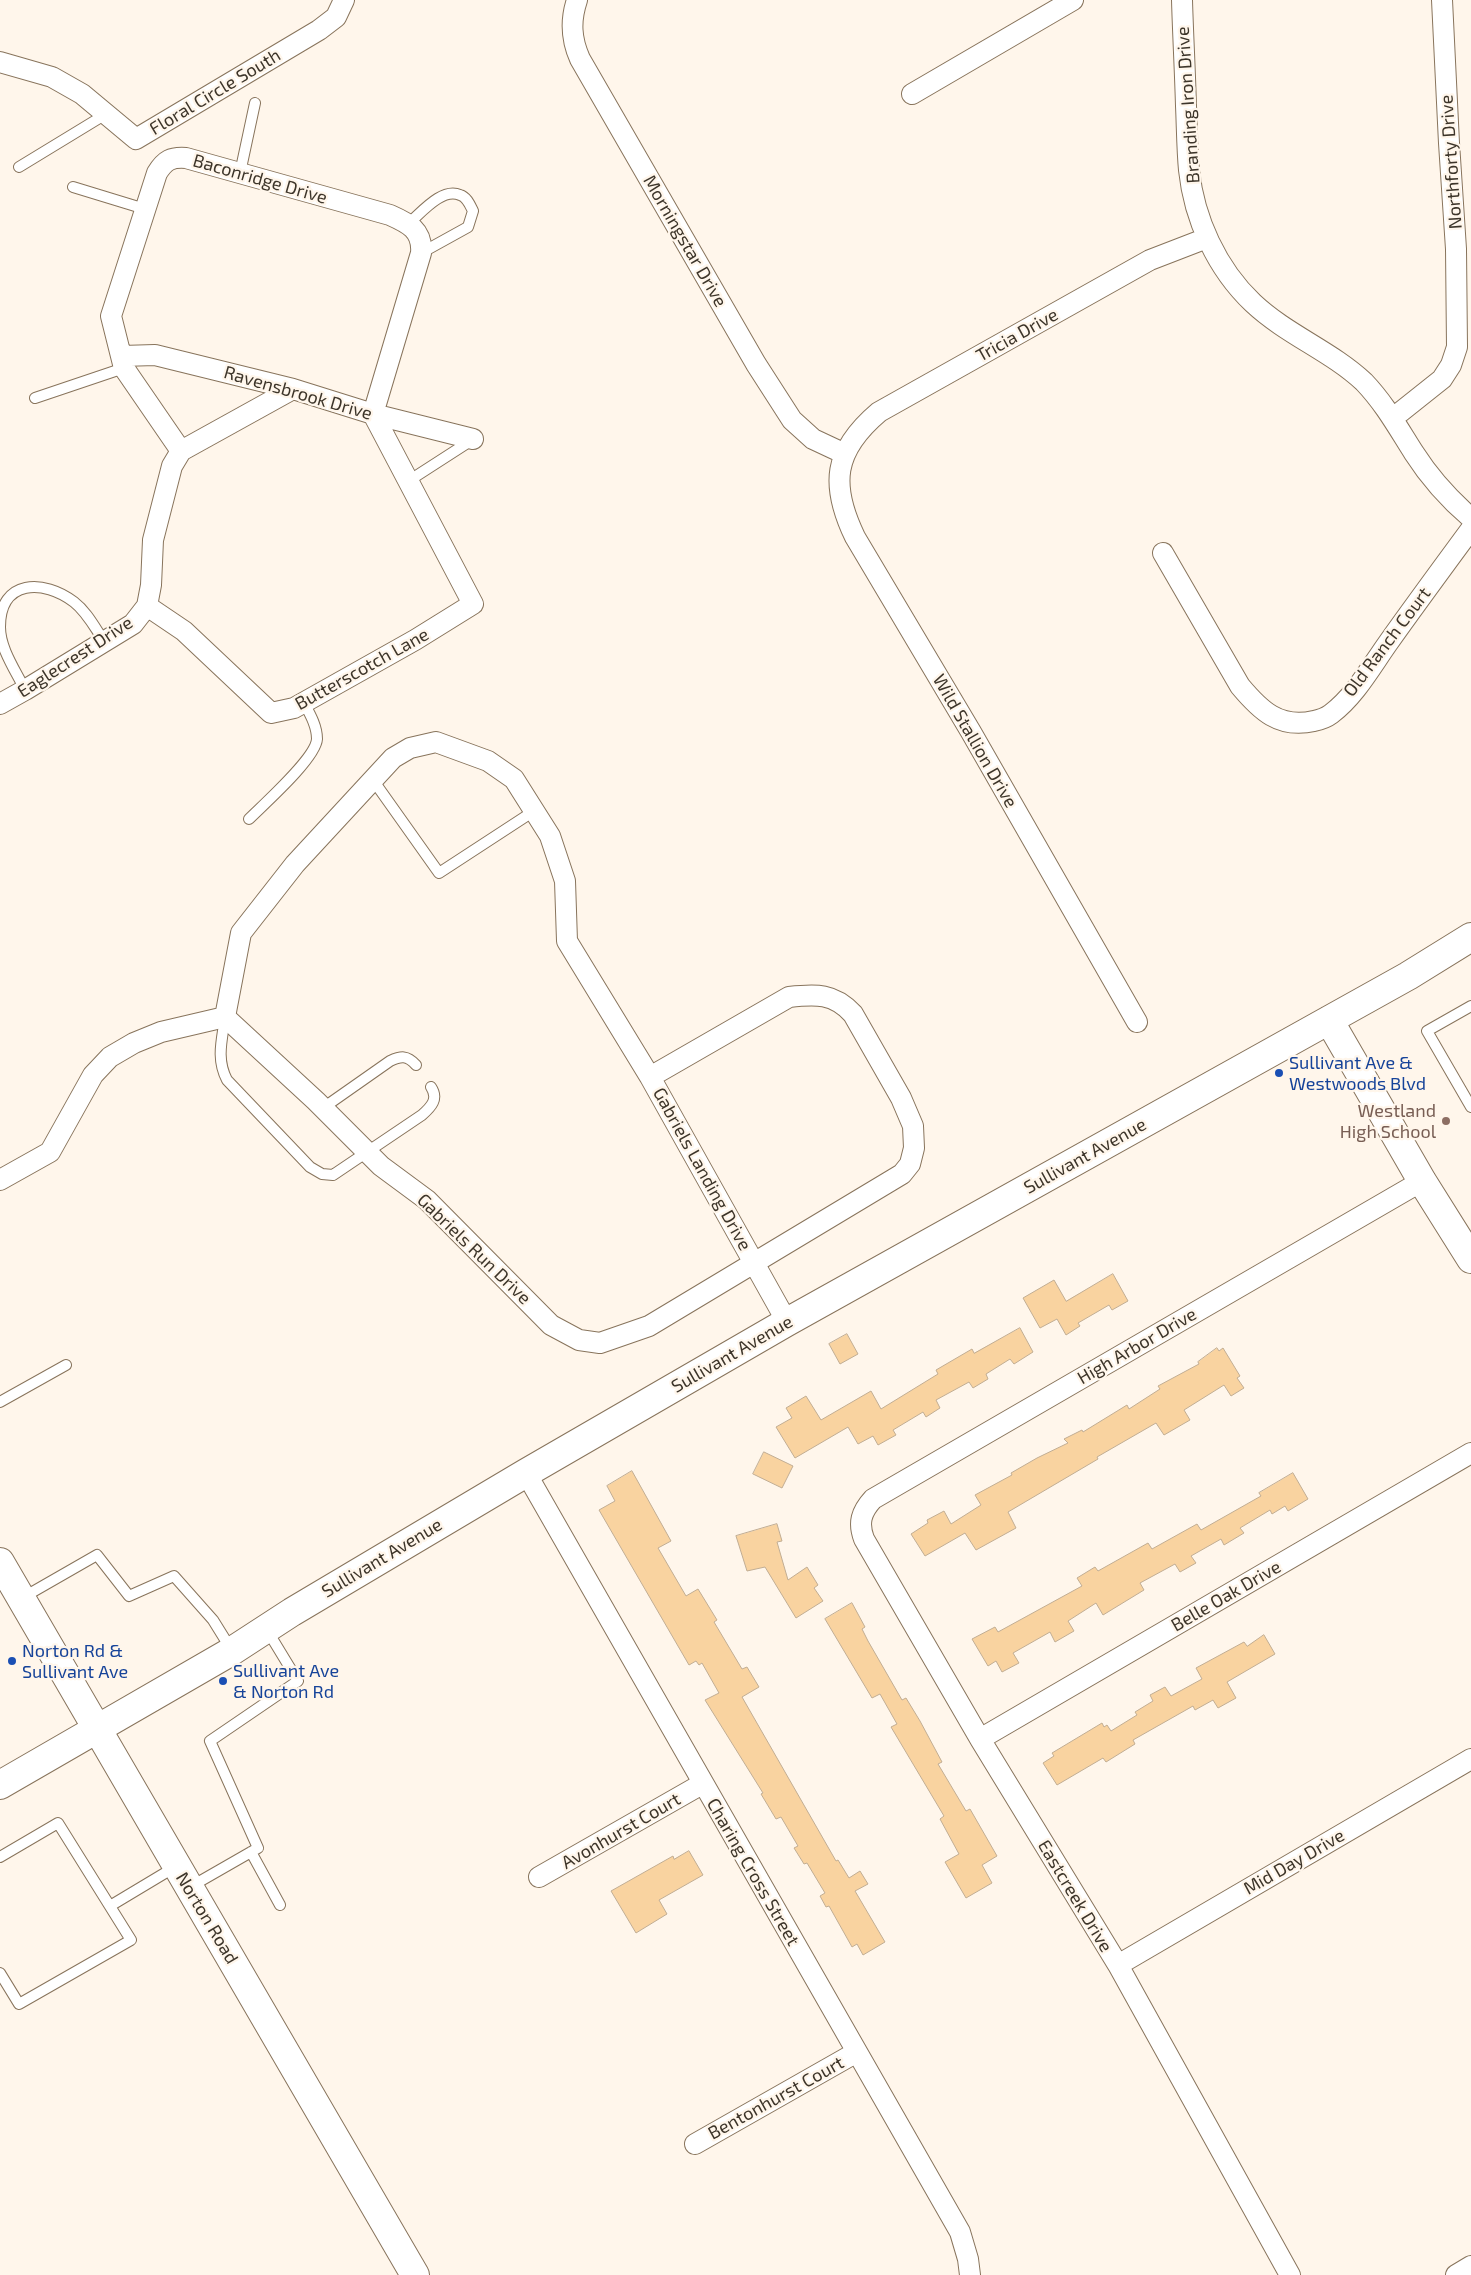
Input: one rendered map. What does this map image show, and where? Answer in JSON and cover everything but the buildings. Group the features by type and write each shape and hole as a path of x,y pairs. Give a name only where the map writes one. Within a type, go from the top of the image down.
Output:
{"street":[{"name":"Floral Circle South","path":"0,62 52,77 82,94 136,139 319,30 336,17 344,0"},
{"name":"Morningstar Drive","path":"577,0 573,12 572,27 574,44 580,59 751,356 792,420 813,439 844,454"},
{"path":"912,94 1073,0"},
{"name":"Branding Iron Drive","path":"1182,0 1189,172 1207,238 1219,260 1236,284 1254,304 1287,330 1343,364 1381,400 1413,452 1432,478 1452,501 1471,518"},
{"name":"Northforty Drive","path":"1393,418 1442,379 1451,365 1457,347 1456,249 1442,0"},
{"name":"Baconridge Drive","path":"181,451 123,362 111,316 157,173 163,162 174,157 186,158 390,215 409,223"},
{"path":"373,414 421,253 422,246 417,233 409,223"},
{"name":"Tricia Drive","path":"844,454 859,431 879,412 1150,260 1207,238"},
{"name":"Ravensbrook Drive","path":"123,362 155,355 293,389 373,414 474,439"},
{"path":"147,606 151,585 153,540 172,466 181,451 293,389"},
{"name":"Butterscotch Lane","path":"147,606 184,631 271,713 294,708 304,703 415,640 473,604 410,480 373,414"},
{"name":"Wild Stallion Drive","path":"844,454 839,470 843,512 855,537 971,732 1137,1022"},
{"name":"Old Ranch Court","path":"1163,554 1240,686 1251,700 1263,712 1279,720 1296,723 1314,721 1330,714 1355,690 1471,529"},
{"name":"Eaglecrest Drive","path":"0,704 133,624 147,606"},
{"name":"Gabriels Landing Drive","path":"373,780 393,758 410,748 436,742 488,761 514,779 550,836 565,881 567,941 650,1077 787,1322"},
{"path":"0,1180 50,1152 93,1075 110,1058 134,1043 162,1032 225,1017 241,933 295,864 373,780"},
{"name":"Sullivant Avenue","path":"0,1785 232,1651 292,1612 526,1472 787,1322 1408,976 1471,937"},
{"name":"Gabriels Landing Drive","path":"650,1077 774,1005 790,997 810,995 842,1002 853,1014 902,1098 913,1126 914,1148 910,1164 902,1174 754,1262"},
{"name":"Gabriels Run Drive","path":"225,1017 323,1108 381,1166 427,1200 551,1325 579,1340 600,1343 649,1326 754,1262"},
{"path":"1328,1020 1422,1181 1469,1251"},
{"name":"High Arbor Drive","path":"860,1519 865,1508 873,1499 1422,1181"},
{"name":"Belle Oak Drive","path":"980,1739 1471,1453"},
{"name":"Charing Cross Street","path":"526,1472 702,1784 960,2232 968,2259 970,2275"},
{"name":"Eastcreek Drive","path":"860,1519 860,1529 864,1539 980,1739 1118,1965 1290,2275"},
{"name":"Norton Road","path":"0,1562 414,2275"},
{"name":"Mid Day Drive","path":"1118,1965 1471,1759"},
{"name":"Avonhurst Court","path":"539,1877 702,1784"},
{"name":"Bentonhurst Court","path":"695,2144 857,2052"},
{"path":"1456,2275 1471,2266"}],"lane":[{"path":"240,173 256,104"},
{"path":"19,167 106,114"},
{"path":"73,188 145,209"},
{"path":"409,223 439,198 450,193 460,194 466,199 472,211 468,227 421,253"},
{"path":"34,398 123,362"},
{"path":"410,480 474,439"},
{"path":"26,690 5,649 0,628 4,606 7,599 14,593 26,587 41,586 60,593 85,613 104,642"},
{"path":"249,819 304,763 314,748 317,739 314,723 304,703"},
{"path":"373,780 439,873 534,812"},
{"path":"1471,1006 1427,1031 1471,1108"},
{"path":"225,1017 220,1054 221,1069 227,1080 310,1167 322,1174 333,1175 431,1108 435,1100 435,1092 431,1087"},
{"path":"323,1108 390,1061 401,1057 410,1058 416,1065"},
{"path":"0,1402 66,1365"},
{"path":"21,1599 96,1555 129,1596 174,1576 213,1620 232,1651"},
{"path":"110,1906 258,1848 210,1741 298,1681 266,1629"},
{"path":"0,1857 58,1823 131,1940 19,2004 0,1973"},
{"path":"251,1852 280,1905"}],"place":[{"name":"Sullivant Ave & Westwoods Blvd","path":"1279,1073"},
{"name":"Westland High School","path":"1446,1121"},
{"name":"Norton Rd & Sullivant Ave","path":"12,1661"},
{"name":"Sullivant Ave & Norton Rd","path":"223,1681"}]}
